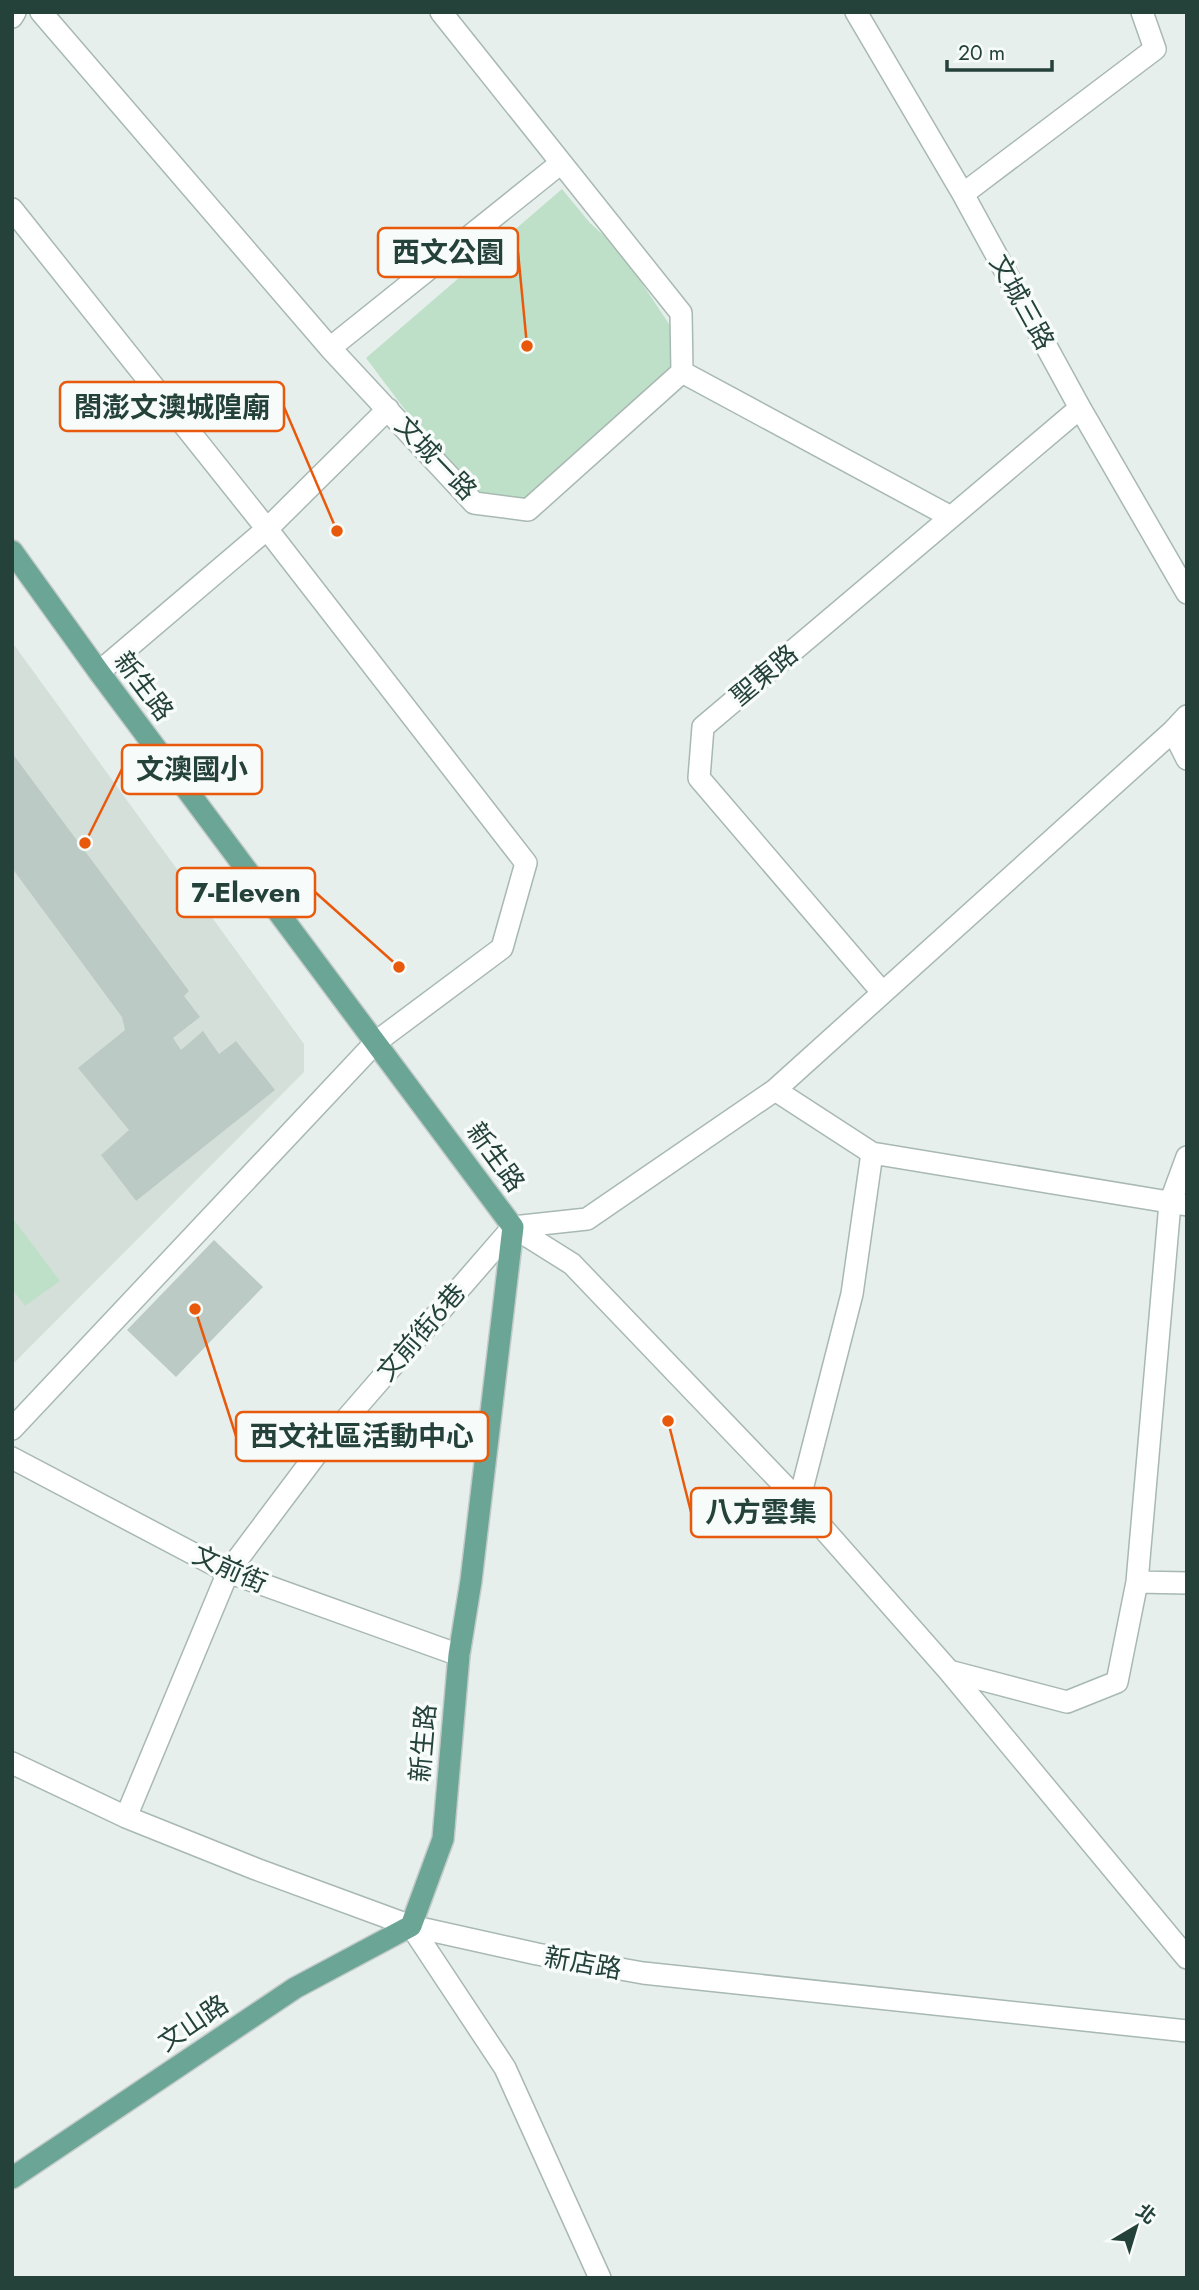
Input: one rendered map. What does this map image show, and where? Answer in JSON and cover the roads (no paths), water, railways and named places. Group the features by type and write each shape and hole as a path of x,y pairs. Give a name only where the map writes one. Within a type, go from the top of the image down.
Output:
{"main road":[{"name":"新生路","path":"12,551 99,672 513,1227 471,1581 458,1655 443,1839 411,1926"},
{"name":"文山路","path":"12,2178 295,1988 411,1926"}],"street":[{"name":"文城一路","path":"41,12 330,348 474,503 528,510 682,372"},
{"path":"440,12 681,313 682,372 951,517"},
{"name":"文城三路","path":"856,12 963,194 1080,408 1187,593"},
{"path":"963,194 1155,48 1142,12"},
{"path":"330,348 561,163"},
{"path":"12,209 267,529 526,863 502,948 376,1042 12,1429"},
{"path":"99,672 267,529 388,408"},
{"name":"聖東路","path":"882,992 699,778 703,727 1080,408"},
{"path":"513,1227 587,1219 775,1090 1180,723"},
{"path":"1180,723 1187,759"},
{"path":"775,1090 872,1153 1178,1204"},
{"path":"800,1501 852,1294 872,1153"},
{"path":"949,1671 1067,1702 1117,1682 1137,1582 1178,1204 1187,1157"},
{"path":"513,1227 572,1264 800,1501 949,1671 1187,1958"},
{"name":"文前街6巷","path":"126,1817 228,1572 321,1448 513,1227"},
{"name":"文前街","path":"12,1458 228,1572 458,1655"},
{"path":"1137,1582 1187,1583"},
{"name":"新店路","path":"13,1764 126,1817 256,1869 411,1926 537,1954 643,1973 1187,2031"},
{"path":"411,1926 505,2068 600,2278"}],"place":[{"name":"西文公園","path":"527,346"},
{"name":"閤澎文澳城隍廟","path":"337,531"},
{"name":"文澳國小","path":"85,843"},
{"name":"7-Eleven","path":"399,967"},
{"name":"西文社區活動中心","path":"195,1309"},
{"name":"八方雲集","path":"668,1421"}]}
